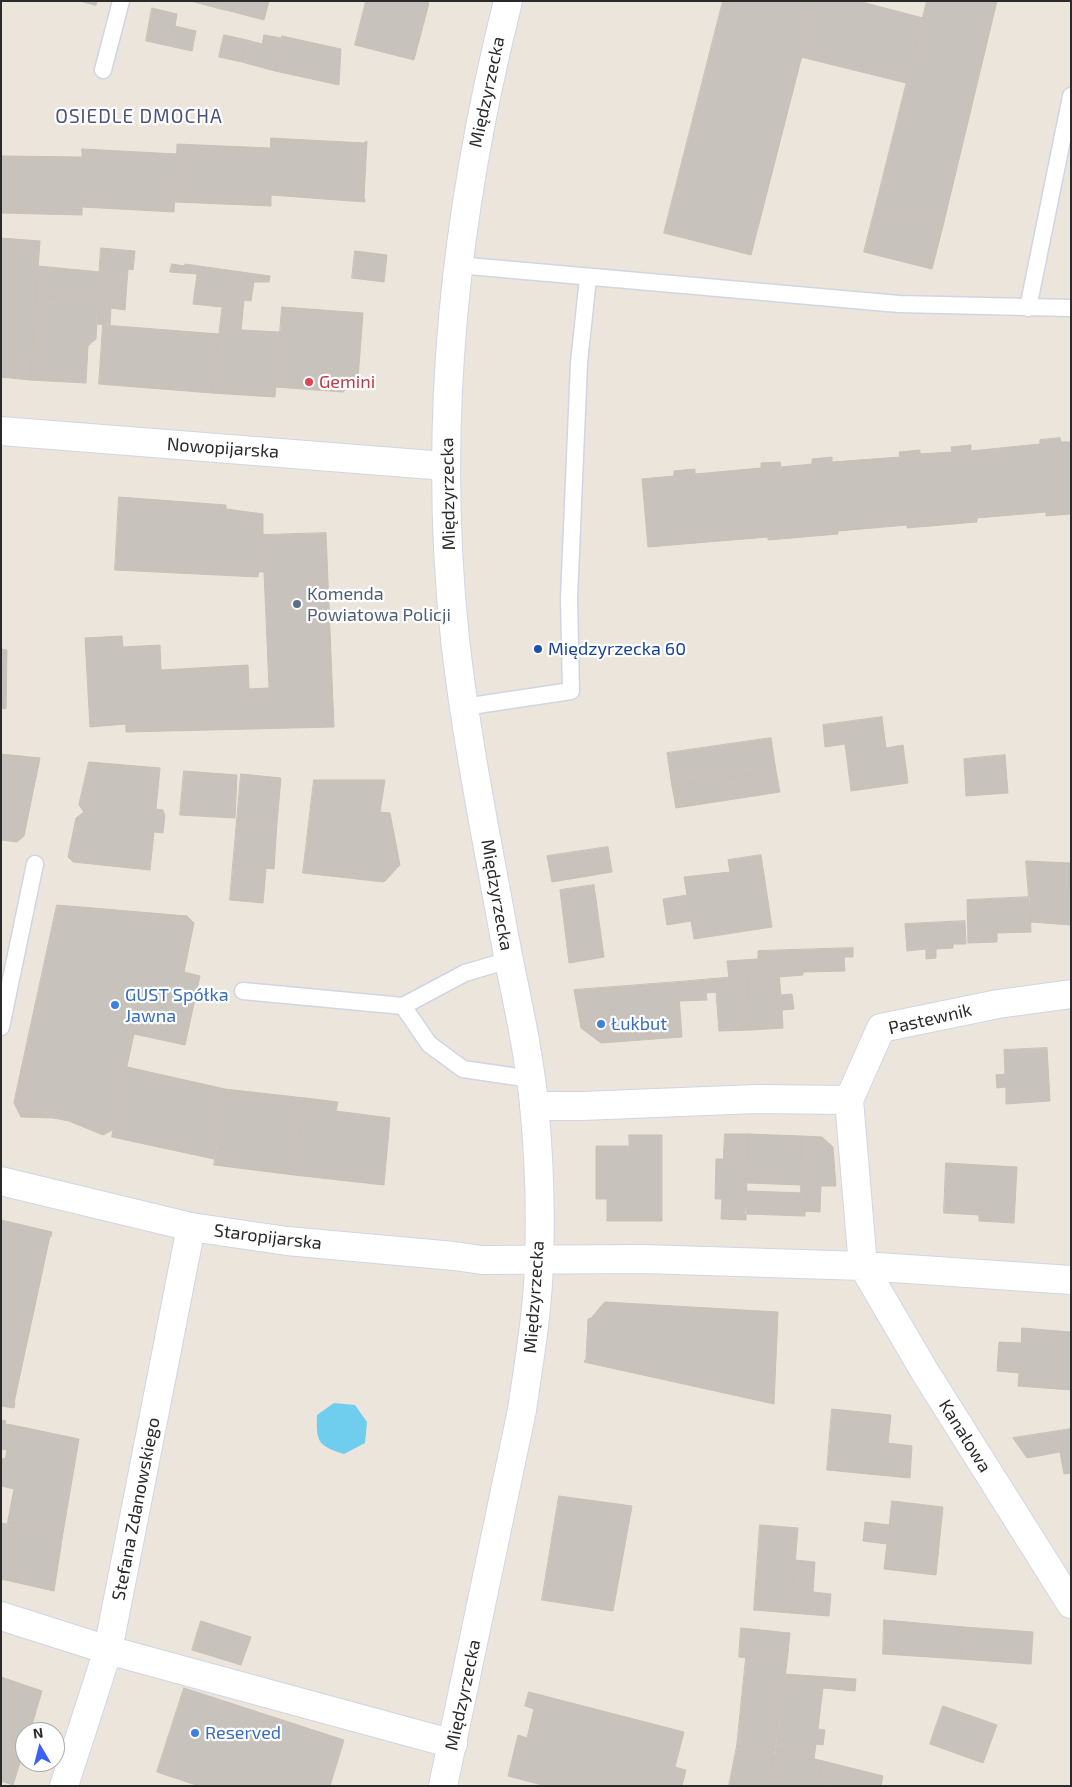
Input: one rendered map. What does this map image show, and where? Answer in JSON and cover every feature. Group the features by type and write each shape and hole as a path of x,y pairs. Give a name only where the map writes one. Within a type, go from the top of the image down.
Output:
{"street":[{"name":"Międzyrzecka","path":"442,1786 453,1744 522,1410 540,1261 539,1172 531,1079 464,707 455,638 446,520 445,466 449,366 458,266 478,131 508,1"},
{"name":"Nowopijarska","path":"1,431 445,466"},
{"name":"Pastewnik","path":"863,1266 849,1100 881,1028 998,1004 1071,994"},
{"path":"534,1106 756,1099 849,1100"},
{"name":"Staropijarska","path":"1,1181 191,1227 287,1241 482,1260 540,1261"},
{"name":"Stefana Zdanowskiego","path":"64,1786 108,1650 191,1227"},
{"path":"540,1261 643,1259 863,1266 1071,1280"},
{"name":"Kanałowa","path":"863,1266 925,1372 1071,1604"},
{"path":"1,1616 108,1650 453,1744"}],"lane":[{"path":"103,70 121,1"},
{"path":"1028,308 1071,96"},
{"path":"458,266 899,304 1071,308"},
{"path":"464,707 571,691 569,588 579,363 588,278"},
{"path":"1,1027 34,864"},
{"path":"243,991 402,1006 466,973 509,960"},
{"path":"402,1006 429,1044 463,1070 531,1079"}],"water":[{"path":"334,1403 355,1405 367,1422 365,1443 344,1454 324,1445 318,1437 317,1415"}],"building":[{"path":"80,1 97,1 96,5"},
{"path":"191,1 228,1 226,10"},
{"path":"228,1 269,1 264,20 226,10"},
{"path":"366,1 421,1 429,3 414,60 355,45"},
{"path":"723,1 816,1 751,255 664,233"},
{"path":"816,1 858,1 923,18 906,83 801,57"},
{"path":"927,1 997,1 943,226 875,209"},
{"path":"152,8 177,14 175,26 196,31 192,51 146,41"},
{"path":"224,35 247,40 242,62 219,57"},
{"path":"264,35 281,38 275,71 242,62 247,40 262,44"},
{"path":"282,36 341,49 339,85 275,71"},
{"path":"271,138 364,143 367,141 365,202 271,195 271,206 175,202 177,144 270,148"},
{"path":"82,149 177,154 174,212 82,207 82,215 1,213 1,156 82,157"},
{"path":"875,209 943,226 932,269 864,252"},
{"path":"1,238 40,241 30,380 1,377"},
{"path":"101,248 135,251 133,270 128,269 125,310 111,308 110,325 96,324"},
{"path":"355,251 387,255 384,282 352,278"},
{"path":"172,264 227,270 222,307 193,304 197,274 170,272"},
{"path":"38,266 100,272 98,300 36,296"},
{"path":"227,270 270,276 269,282 254,282 251,301 244,300 242,321 221,319"},
{"path":"36,296 98,300 96,339 88,346 86,383 30,380"},
{"path":"282,307 363,313 358,379 343,392 276,387"},
{"path":"221,319 242,321 241,330 280,332 275,397 212,393"},
{"path":"103,325 219,334 212,393 99,384"},
{"path":"1060,438 1061,442 1071,442 1071,514 1046,516 1046,512 977,518 977,522 907,528 907,525 838,531 838,534 768,540 768,537 648,547 642,479 674,476 674,471 695,469 695,474 761,468 761,463 780,462 781,467 812,464 812,459 832,457 832,462 900,457 899,452 920,450 920,454 952,452 951,447 971,445 971,451 1040,444 1040,440"},
{"path":"119,497 226,505 226,509 263,514 263,535 258,577 115,570"},
{"name":"Komenda Powiatowa Policji","path":"326,533 334,727 126,732 126,724 90,727 85,638 122,636 123,647 160,645 161,670 248,665 249,689 269,688 264,572 259,572 263,535"},
{"path":"1,649 7,650 6,709 1,708"},
{"path":"882,717 886,748 903,745 908,783 851,791 845,744 825,747 823,725"},
{"path":"771,738 776,771 672,786 667,753"},
{"path":"1,754 40,758 24,836 17,842 1,840"},
{"path":"1005,755 1008,793 966,796 964,759"},
{"path":"89,762 160,768 156,809 163,810 165,816 163,833 154,832 150,870 73,862 68,857 76,818 84,812 79,805"},
{"path":"184,771 237,775 235,818 180,815"},
{"path":"776,771 780,792 676,808 672,786"},
{"path":"241,774 281,778 277,823 237,820"},
{"path":"314,780 385,780 380,812 390,813 400,865 384,882 303,873"},
{"path":"237,820 277,823 274,869 233,865"},
{"path":"608,847 612,872 552,882 547,856"},
{"path":"761,855 772,927 694,939 691,921 667,925 663,899 687,895 684,877 730,872 728,860"},
{"path":"1026,861 1070,863 1071,925 1031,922"},
{"path":"233,865 266,868 263,903 230,900"},
{"path":"594,885 604,957 569,963 560,890"},
{"path":"1030,897 1031,932 997,933 997,942 968,943 967,900"},
{"name":"GUST Spółka Jawna","path":"57,905 187,916 194,923 184,972 200,976 185,1045 134,1034 113,1130 103,1135 69,1121 53,1118 21,1117 14,1103"},
{"path":"965,921 966,944 953,944 953,948 936,949 936,958 926,959 926,949 907,951 905,924"},
{"path":"853,948 853,957 844,957 845,971 803,972 803,975 779,977 779,974 729,978 727,961 758,959 758,951"},
{"path":"779,974 781,995 792,994 794,1009 782,1010 783,1028 751,1030 747,976"},
{"path":"747,976 751,1030 719,1031 716,992 706,993 707,1000 680,1001 678,982"},
{"path":"678,982 682,1037 601,1043 581,1028 574,990"},
{"path":"1047,1048 1050,1101 1006,1104 1006,1087 997,1088 996,1075 1005,1074 1004,1050"},
{"path":"127,1067 225,1089 214,1159 112,1137"},
{"path":"225,1089 305,1098 294,1175 214,1165"},
{"path":"305,1098 338,1102 336,1111 390,1118 384,1185 294,1175"},
{"path":"725,1134 748,1134 746,1220 721,1219 722,1199 715,1199 716,1159 723,1159"},
{"path":"748,1134 802,1136 801,1185 747,1183"},
{"path":"629,1135 662,1135 662,1221 607,1221 607,1199 596,1199 596,1146 629,1146"},
{"path":"802,1136 822,1137 833,1147 836,1186 821,1186 820,1212 805,1211 806,1193 801,1192"},
{"path":"946,1163 1017,1167 1014,1223 979,1221 979,1215 944,1213"},
{"path":"747,1191 806,1193 805,1216 745,1214"},
{"path":"1,1220 52,1232 14,1408 1,1406"},
{"path":"605,1302 778,1312 774,1404 584,1362 586,1360 588,1319"},
{"path":"1022,1328 1071,1332 1071,1390 1018,1386 1019,1373 997,1371 999,1342 1021,1343"},
{"path":"832,1409 891,1415 888,1443 912,1446 910,1478 827,1470"},
{"path":"1,1420 6,1421 5,1424 12,1425 7,1450 1,1449"},
{"path":"12,1425 79,1439 63,1533 7,1525 14,1489 1,1486 1,1458 5,1459"},
{"path":"1071,1429 1071,1450 1027,1458 1013,1438"},
{"path":"1071,1450 1071,1473 1064,1474 1060,1452"},
{"path":"559,1496 632,1506 613,1611 542,1600"},
{"path":"892,1501 943,1507 936,1575 884,1569 887,1544 863,1541 865,1522 889,1525"},
{"path":"1,1523 63,1533 54,1591 1,1579"},
{"path":"760,1525 798,1528 791,1613 754,1610"},
{"path":"795,1560 815,1562 813,1592 831,1594 829,1616 791,1613"},
{"path":"884,1620 964,1627 961,1659 883,1654"},
{"path":"201,1621 251,1637 241,1665 192,1650"},
{"path":"964,1627 1033,1632 1031,1664 961,1659"},
{"path":"741,1628 790,1633 787,1662 739,1657"},
{"path":"746,1658 787,1662 775,1755 737,1746"},
{"path":"785,1674 856,1679 855,1691 823,1688 818,1729 825,1730 823,1745 816,1744 814,1759 775,1749"},
{"path":"1,1677 42,1691 33,1722 15,1722 15,1772 17,1772 13,1785 1,1781"},
{"path":"184,1688 344,1740 330,1786 199,1786 157,1772"},
{"path":"529,1692 684,1732 675,1767 686,1770 682,1786 546,1786 508,1776 518,1735 527,1738 534,1709 525,1706"},
{"path":"943,1706 997,1725 983,1763 930,1744"},
{"path":"737,1746 774,1755 768,1786 729,1786"},
{"path":"775,1749 823,1761 817,1786 768,1786"},
{"path":"823,1761 883,1776 881,1786 837,1786 830,1784 829,1786 817,1786"}],"place":[{"name":"Gemini","path":"309,382"},
{"name":"Komenda Powiatowa Policji","path":"297,604"},
{"name":"Międzyrzecka 60","path":"538,649"},
{"name":"GUST Spółka Jawna","path":"115,1005"},
{"name":"Łukbut","path":"601,1024"},
{"name":"Reserved","path":"195,1733"}],"district":[{"name":"OSIEDLE DMOCHA","path":"139,117"}]}
